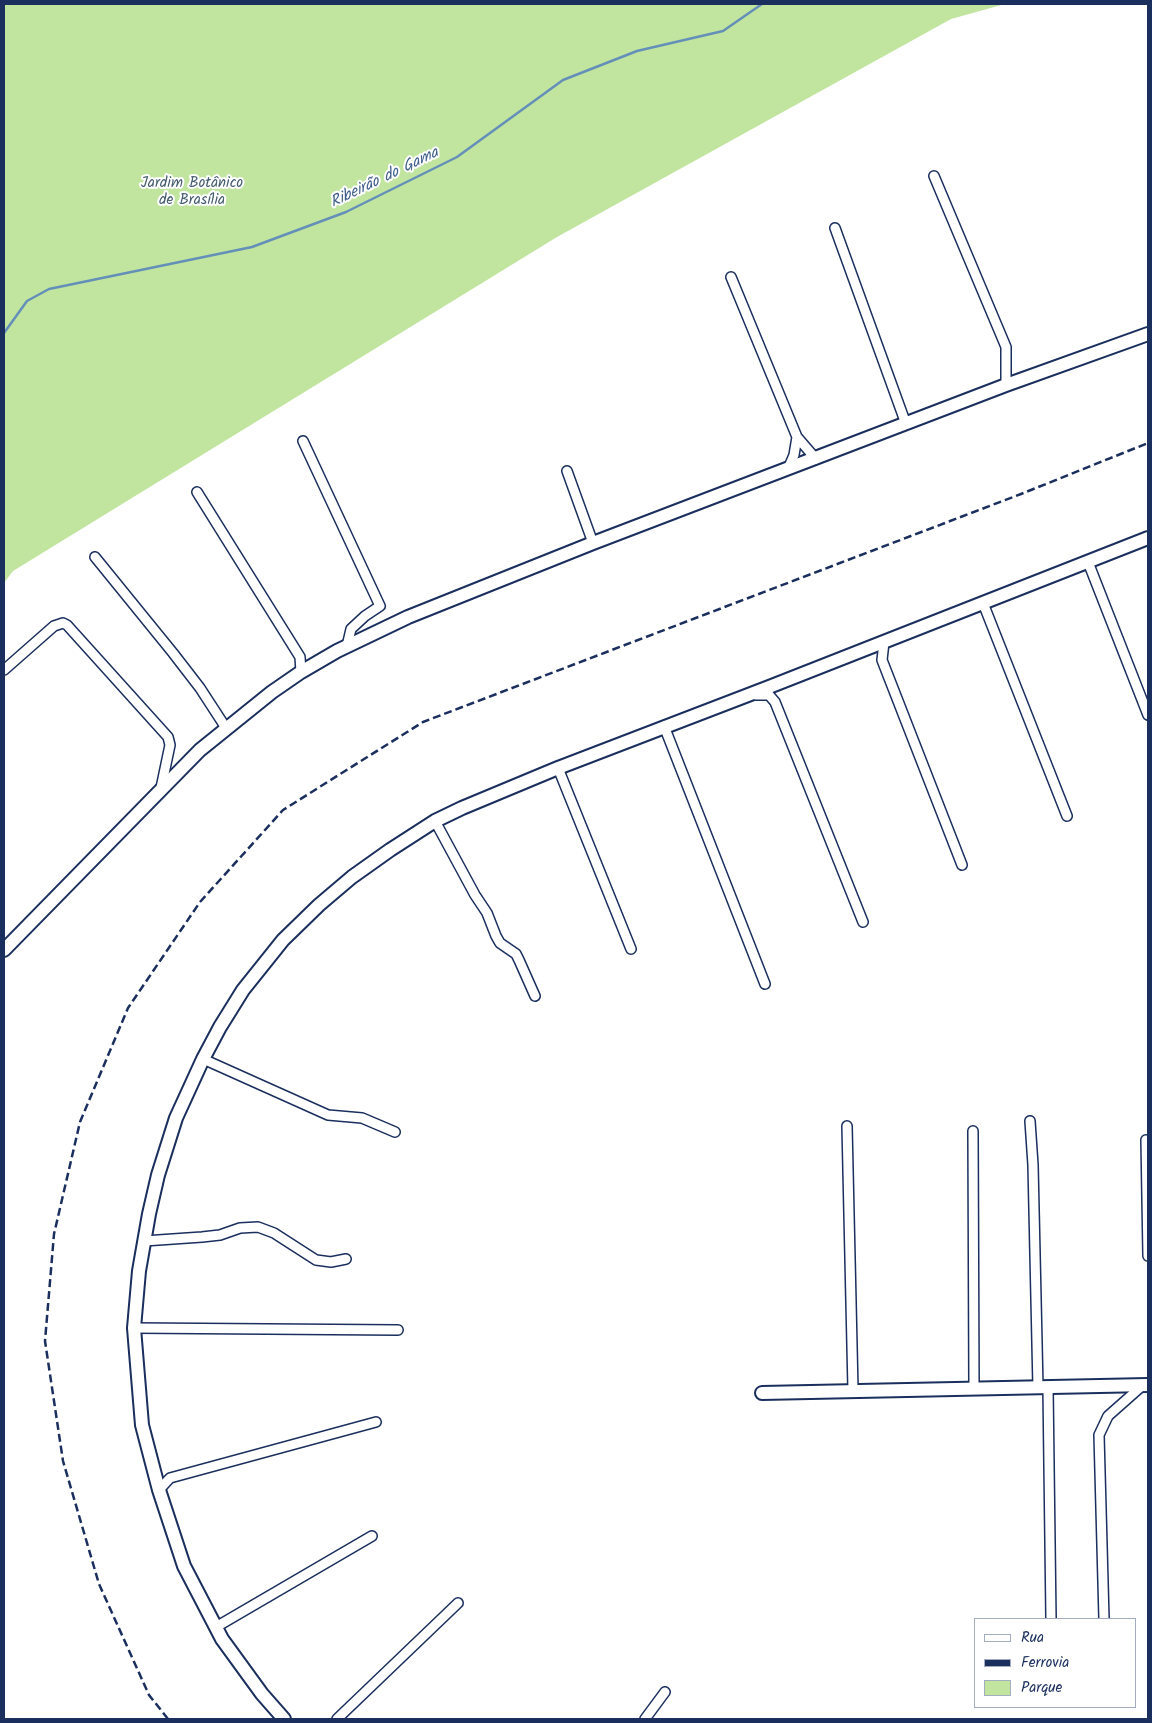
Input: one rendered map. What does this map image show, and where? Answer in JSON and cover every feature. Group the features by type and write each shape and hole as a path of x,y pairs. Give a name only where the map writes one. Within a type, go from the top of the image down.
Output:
{"street":[{"path":"934,176 1006,347 1006,385"},
{"path":"835,228 906,424"},
{"path":"731,277 797,437 816,458"},
{"path":"4,950 200,750 226,728 301,672 346,646 408,617 593,543 1006,385 1148,333"},
{"path":"788,469 794,455 797,437"},
{"path":"303,441 380,606 351,629 346,646"},
{"path":"567,472 593,543"},
{"path":"197,492 300,658 301,672"},
{"path":"284,1719 262,1694 222,1638 184,1566 159,1490 142,1425 134,1328 139,1271 144,1241 158,1175 176,1118 203,1059 243,990 283,940 319,905 352,877 435,821 558,768 1148,538"},
{"path":"95,557 200,688 226,728"},
{"path":"1088,562 1148,715"},
{"path":"983,603 1067,816"},
{"path":"4,670 54,626 63,623 67,625 168,737 170,746 161,788"},
{"path":"884,642 882,660 962,865"},
{"path":"866,649 882,660"},
{"path":"300,658 315,664"},
{"path":"746,696 766,694 772,697 775,702 863,922"},
{"path":"664,726 765,984"},
{"path":"558,768 631,949"},
{"path":"435,821 475,896 487,913 500,943 516,954 535,996"},
{"path":"203,1059 328,1115 362,1118 395,1132"},
{"path":"1030,1121 1043,1388 1051,1618"},
{"path":"847,1126 853,1390"},
{"path":"972,1131 974,1389"},
{"path":"1146,1140 1148,1256"},
{"path":"144,1241 202,1237 240,1228 258,1227 274,1233 316,1260 331,1262 346,1259"},
{"path":"134,1328 398,1330"},
{"path":"762,1393 1145,1385"},
{"path":"1104,1618 1099,1435 1108,1416 1145,1385"},
{"path":"159,1490 170,1478 376,1422"},
{"path":"154,1472 170,1478"},
{"path":"216,1627 372,1536"},
{"path":"337,1719 458,1603"},
{"path":"645,1719 665,1692"}],"green space":[{"name":"Jardim Botânico de Brasília","path":"4,4 1005,4 951,19 557,237 13,571 4,583"}],"waterway":[{"name":"Ribeirão do Gama","path":"4,333 27,301 49,289 252,247 346,212 457,157 563,80 637,51 723,31 762,4"}],"railway":[{"path":"168,1719 149,1695 99,1584 63,1461 45,1341 54,1234 80,1122 128,1008 200,902 283,810 423,722 1021,494 1148,443"}]}
